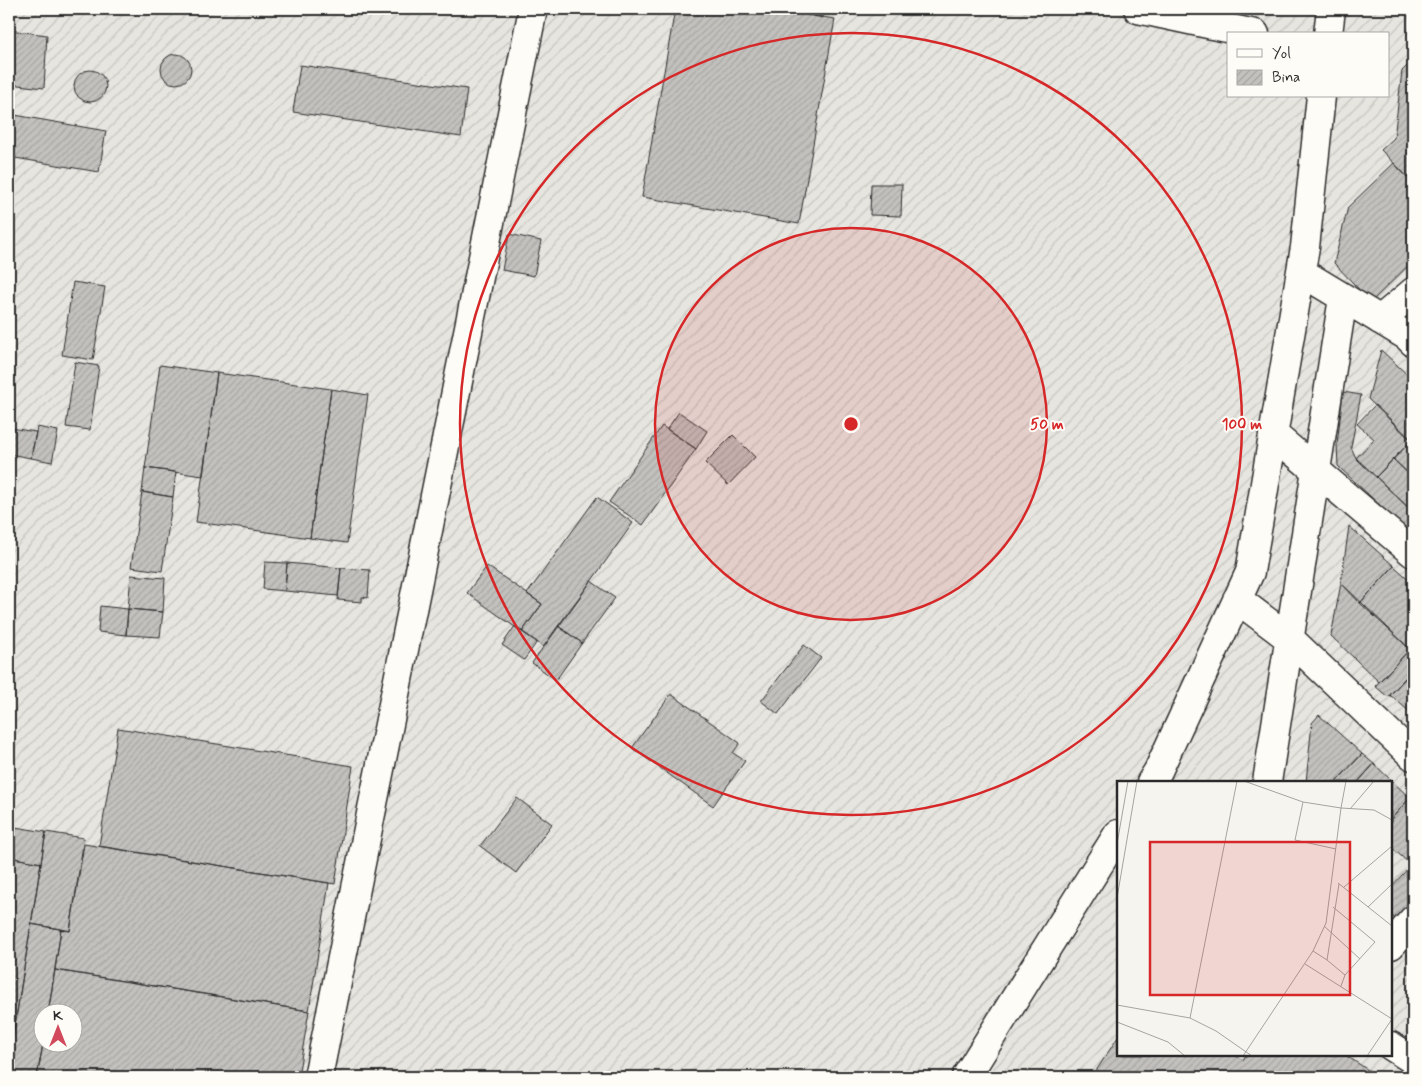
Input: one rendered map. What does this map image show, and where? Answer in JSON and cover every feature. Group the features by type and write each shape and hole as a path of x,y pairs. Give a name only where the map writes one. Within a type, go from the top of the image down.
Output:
{"street":[{"path":"318,1077 533,9"},
{"path":"1138,9 1246,32"},
{"path":"1328,32 1331,9"},
{"path":"1161,778 1250,572 1305,247 1321,98"},
{"path":"1301,272 1413,342"},
{"path":"1380,320 1413,292"},
{"path":"1267,781 1344,298"},
{"path":"1273,434 1413,553"},
{"path":"1237,599 1290,638 1413,756"},
{"path":"966,1077 1109,869 1117,838"},
{"path":"1392,944 1413,920"},
{"path":"1392,1047 1413,1060"}],"shaded area":[{"path":"9,9 1413,9 1413,1077 9,1077"}],"building":[{"path":"675,9 775,9 835,19 799,224 642,197"},
{"path":"779,9 824,9 823,18"},
{"path":"9,30 47,35 44,88 9,84"},
{"path":"176,54 187,58 191,69 187,80 176,84 165,80 161,69 165,58"},
{"path":"1413,60 1413,183 1381,150 1394,138 1402,71"},
{"path":"300,65 467,89 461,137 293,112"},
{"path":"90,70 96,71 101,75 105,80 105,92 101,97 96,101 90,102 84,101 79,97 75,92 74,86 75,80 79,75 84,71"},
{"path":"9,114 106,131 99,172 9,157"},
{"path":"1394,163 1413,183 1413,261 1371,302 1334,263 1348,207"},
{"path":"871,184 902,184 901,216 870,215"},
{"path":"509,234 541,241 534,276 502,270"},
{"path":"73,282 105,287 93,360 62,355"},
{"path":"1381,350 1413,380 1413,442 1368,399"},
{"path":"75,362 99,366 90,430 66,427"},
{"path":"160,365 217,373 203,476 145,468"},
{"path":"217,373 331,389 310,538 196,522"},
{"path":"331,389 368,395 347,543 310,538"},
{"path":"1343,392 1361,395 1351,447 1356,458 1413,512 1413,520 1405,529 1338,466 1337,445"},
{"path":"1375,405 1412,440 1376,477 1356,458 1374,439 1357,424"},
{"path":"679,412 707,431 696,449 667,429"},
{"path":"662,426 696,449 643,525 609,502"},
{"path":"37,427 58,431 52,462 31,458"},
{"path":"11,428 36,432 31,458 9,454"},
{"path":"733,435 755,457 728,485 705,463"},
{"path":"1412,440 1413,442 1413,478 1393,459"},
{"path":"1393,459 1413,478 1413,512 1376,477"},
{"path":"145,468 176,472 173,497 142,492"},
{"path":"142,492 173,497 162,571 131,567"},
{"path":"597,497 633,523 544,647 522,632 542,604 527,594"},
{"path":"1349,526 1394,566 1360,603 1341,583"},
{"path":"265,562 287,563 285,591 263,589"},
{"path":"287,563 341,568 338,596 285,591"},
{"path":"487,566 542,604 522,632 467,593"},
{"path":"1394,566 1413,583 1413,652 1360,603"},
{"path":"341,568 370,570 368,598 362,597 362,602 338,600"},
{"path":"131,575 165,578 163,612 128,609"},
{"path":"591,581 615,598 582,643 558,626"},
{"path":"1341,583 1410,649 1379,682 1331,636"},
{"path":"100,606 128,609 126,635 98,632"},
{"path":"128,609 163,612 160,637 126,635"},
{"path":"515,626 537,642 524,660 502,645"},
{"path":"558,626 582,643 556,680 532,663"},
{"path":"804,645 821,658 778,714 761,701"},
{"path":"1410,649 1413,652 1413,670 1388,697 1375,686"},
{"path":"1413,670 1413,686 1405,678"},
{"path":"1405,678 1413,686 1413,708 1410,712 1390,695"},
{"path":"671,694 740,743 733,753 745,761 713,806 632,748"},
{"path":"1319,715 1362,754 1337,781 1306,781 1312,723"},
{"path":"118,728 353,766 335,884 99,846"},
{"path":"1362,754 1374,764 1359,781 1337,781"},
{"path":"1374,764 1392,781 1359,781"},
{"path":"1392,781 1410,798 1392,818"},
{"path":"517,798 552,824 516,873 480,846"},
{"path":"1410,798 1413,801 1413,863 1411,865 1392,848 1392,818"},
{"path":"9,826 46,832 41,863 9,857"},
{"path":"46,832 84,838 70,931 31,924"},
{"path":"84,844 329,883 309,1011 55,970 61,929 70,931"},
{"path":"9,857 41,863 9,1062"},
{"path":"1413,863 1413,905 1398,922 1392,916 1392,886"},
{"path":"31,924 61,929 50,1004 32,1004 32,1054 41,1054 37,1077 9,1077 9,1062"},
{"path":"1413,949 1413,959 1408,955"},
{"path":"55,970 309,1011 298,1077 37,1077 41,1054 82,1054 82,1004 50,1004"},
{"path":"1117,1039 1117,1056 1237,1056 1243,1060 1245,1056 1347,1056 1379,1077 1092,1077"}]}
